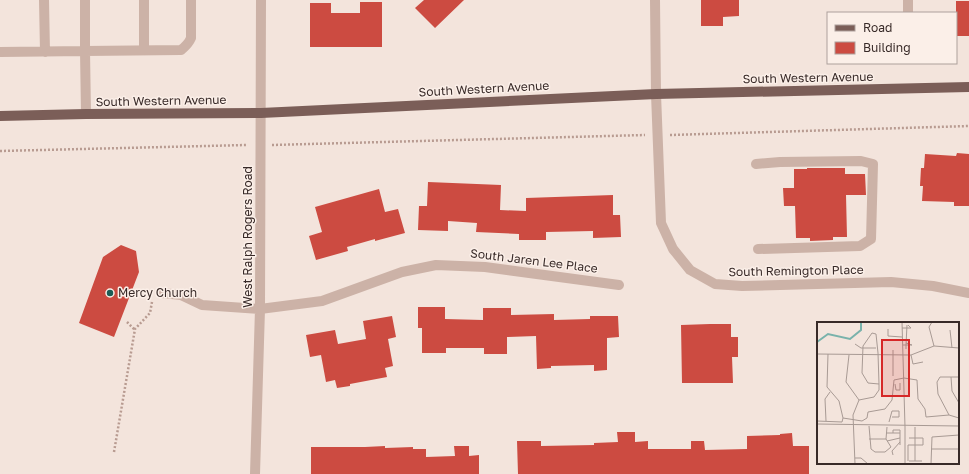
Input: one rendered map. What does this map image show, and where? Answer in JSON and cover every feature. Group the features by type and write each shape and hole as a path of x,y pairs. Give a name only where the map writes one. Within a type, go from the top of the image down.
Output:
{"main road":[{"name":"South Western Avenue","path":"0,116 262,112 656,94 969,87"}],"street":[{"path":"44,0 45,52"},
{"path":"85,0 86,114"},
{"path":"144,0 144,50"},
{"path":"0,52 181,50 186,47 191,38 191,0"},
{"name":"West Ralph Rogers Road","path":"255,474 260,308 262,112 261,0"},
{"name":"South Remington Place","path":"655,0 656,94 661,223 673,249 690,270 715,284 742,286 891,282 933,286 969,294"},
{"path":"908,0 908,12"},
{"path":"756,164 780,162 861,161 873,164 871,240 860,246 758,249"},
{"name":"South Jaren Lee Place","path":"162,293 181,295 202,305 260,308 322,301 402,272 436,265 485,267 619,285"}],"path":[{"path":"0,151 969,126"},
{"path":"114,452 135,328 150,313 152,299"},
{"path":"127,322 135,330"}],"building":[{"path":"424,0 464,0 435,28 415,8"},
{"path":"701,0 739,0 739,16 723,17 723,26 701,26"},
{"path":"956,1 969,1 969,36 957,36"},
{"path":"360,2 382,2 382,47 310,47 310,3 331,3 331,13 360,13"},
{"path":"957,153 969,154 969,206 954,206 954,202 922,201 923,186 920,186 921,168 924,168 925,154 956,156"},
{"path":"845,168 845,174 865,174 866,195 846,195 847,237 833,237 833,240 810,241 810,238 796,238 795,206 784,206 783,188 794,188 794,169"},
{"path":"428,182 501,185 500,210 526,211 526,198 613,195 613,215 620,215 621,237 593,238 593,231 546,232 546,240 519,240 519,234 476,232 477,223 448,221 448,231 418,230 419,206 427,206"},
{"path":"379,189 385,212 398,209 405,233 375,241 375,239 347,247 348,251 316,260 309,236 322,232 315,207"},
{"name":"Mercy Church","path":"121,245 136,251 139,272 114,337 79,323 103,257"},
{"path":"418,307 445,307 445,319 483,320 483,308 511,308 511,315 554,314 554,320 590,319 590,316 618,316 619,337 607,338 607,370 594,371 594,365 551,366 551,368 537,369 536,336 507,337 507,354 484,354 484,348 446,348 446,353 422,353 422,328 418,328"},
{"path":"392,316 396,337 388,339 393,366 385,368 387,377 337,388 335,380 326,382 321,355 310,357 306,335 335,330 338,344 366,339 363,321"},
{"path":"731,324 731,337 738,337 738,357 732,357 733,383 682,383 681,325"},
{"path":"617,432 635,432 635,442 648,441 648,449 691,449 691,441 704,441 705,450 747,449 747,436 792,433 793,446 809,446 809,474 518,474 517,441 541,441 541,446 594,445 594,443 618,442"},
{"path":"385,446 385,448 413,447 413,449 426,449 426,457 455,456 454,446 469,446 469,456 479,455 479,474 311,474 311,447"}],"place":[{"name":"Mercy Church","path":"110,293"}]}
